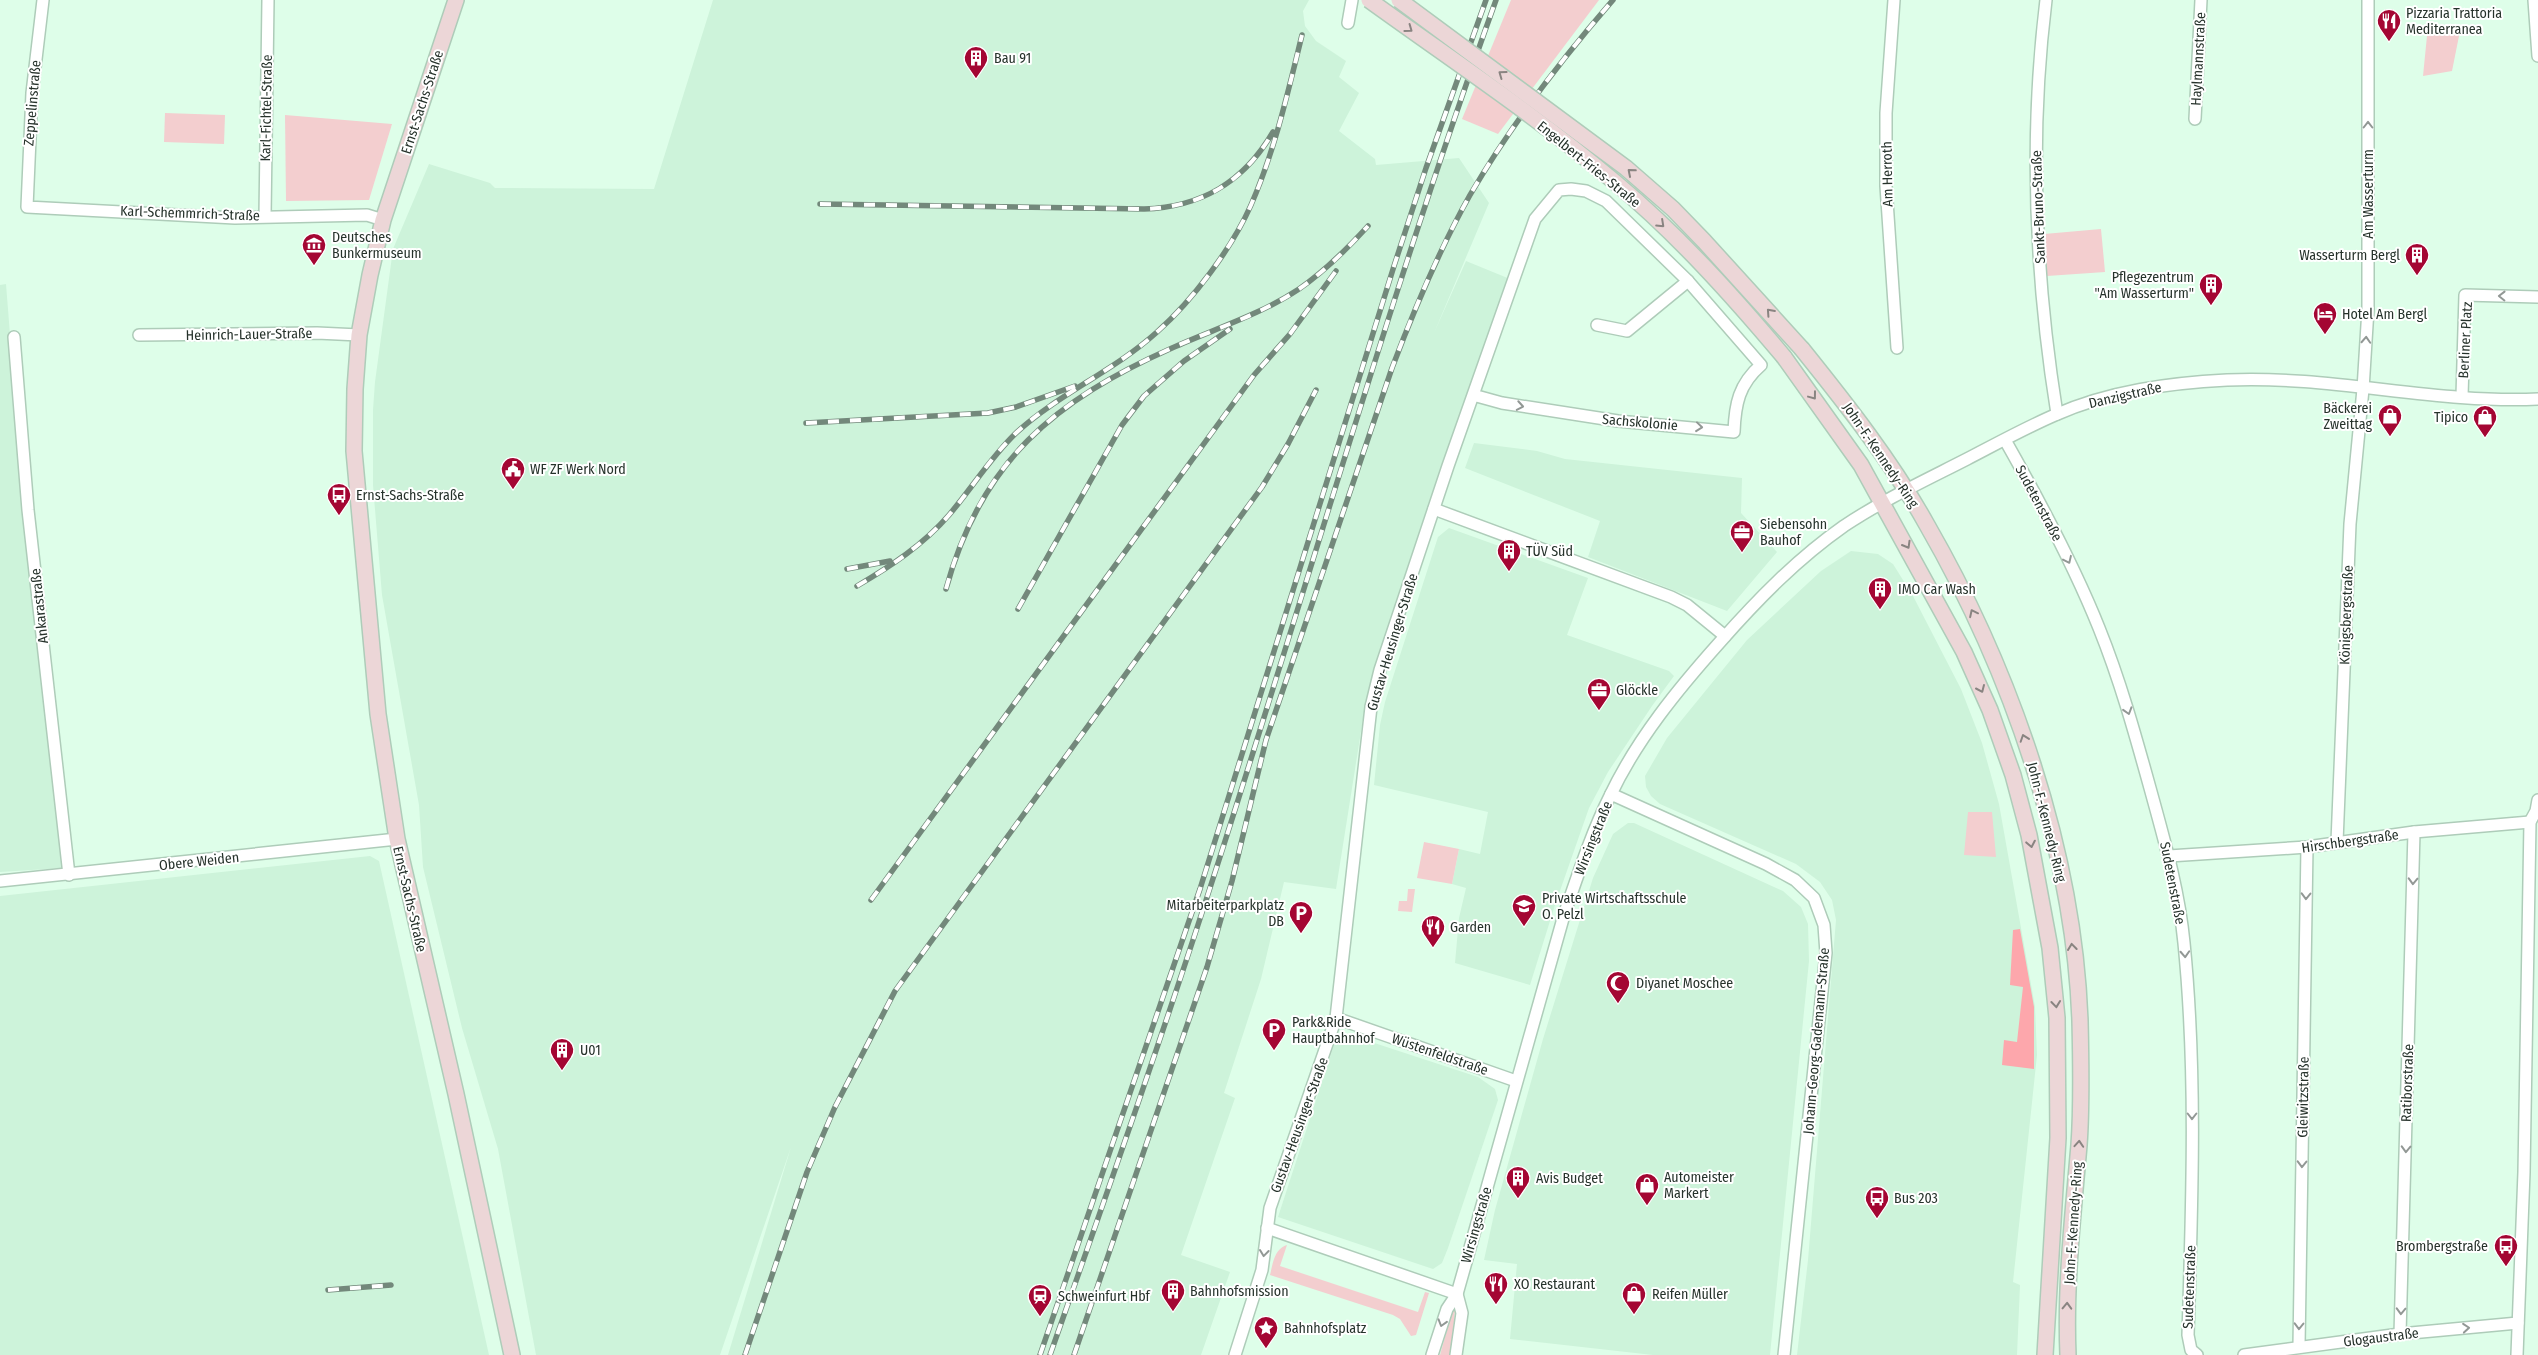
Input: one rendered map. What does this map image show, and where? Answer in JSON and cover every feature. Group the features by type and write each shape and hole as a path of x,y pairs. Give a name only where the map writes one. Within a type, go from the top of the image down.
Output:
{"main road":[{"name":"Ernst-Sachs-Straße","path":"456,0 383,220 370,275 359,335 355,389 354,451 378,714 397,840 458,1103 512,1355"},
{"name":"Engelbert-Fries-Straße","path":"1369,0 1575,150 1616,183 1690,251 1784,357"},
{"name":"Engelbert-Fries-Straße","path":"1399,0 1626,168 1673,209 1802,349"},
{"name":"John-F.-Kennedy-Ring","path":"1802,349 1846,403 1906,490 1949,566 1994,657 2030,757 2049,820 2063,885 2080,1017 2079,1142 2067,1295 2068,1355"},
{"name":"John-F.-Kennedy-Ring","path":"1784,357 1861,465 1960,644 1990,710 2013,775 2029,835 2041,895 2058,1018 2059,1077 2044,1355"}],"street":[{"name":"Zeppelinstraße","path":"27,207 32,93 43,0"},
{"name":"Karl-Fichtel-Straße","path":"265,216 268,0"},
{"path":"1348,23 1352,0"},
{"name":"Am Herroth","path":"1894,0 1887,95 1886,186 1897,348"},
{"name":"Sankt-Bruno-Straße","path":"2046,0 2040,51 2035,152 2041,280 2057,414"},
{"name":"Haylmannstraße","path":"2195,119 2201,0"},
{"name":"Am Wasserturm","path":"2364,389 2368,288 2368,0"},
{"path":"2534,0 2538,56"},
{"name":"Gustav-Heusinger-Straße","path":"1267,1228 1274,1195 1336,1018 1371,707 1380,670 1535,219 1559,190 1571,188 1586,191 1606,201 1688,281"},
{"name":"Karl-Schemmrich-Straße","path":"27,207 235,218 367,215 383,220"},
{"path":"1597,325 1627,331 1688,281"},
{"name":"Sachskolonie","path":"1473,395 1502,403 1618,421 1734,432 1735,404 1740,389 1750,375 1761,366 1688,281"},
{"name":"Berliner Platz","path":"2462,396 2465,295 2538,296"},
{"name":"Heinrich-Lauer-Straße","path":"140,335 317,333 359,335"},
{"name":"Ankarastraße","path":"14,337 28,510 69,874"},
{"name":"Danzigstraße","path":"1906,490 2057,414 2098,400 2148,388 2228,380 2276,381 2364,389"},
{"name":"Berliner Platz","path":"2364,389 2538,399"},
{"name":"Königsbergstraße","path":"2337,842 2350,524 2364,389"},
{"name":"Sudetenstraße","path":"2005,440 2043,508 2099,627 2128,709 2169,856 2184,943 2192,1077 2192,1188 2188,1335 2191,1350 2197,1355"},
{"name":"Wirsingstraße","path":"1457,1294 1564,915 1584,857 1611,794 1629,761 1691,674 1765,592 1804,556 1844,526 1906,490"},
{"path":"1434,509 1671,597 1687,605 1725,636"},
{"name":"Johann-Georg-Gademann-Straße","path":"1611,794 1766,864 1795,880 1814,898 1824,925 1826,953 1784,1355"},
{"path":"2516,1355 2530,946 2530,822 2537,807"},
{"name":"Hirschbergstraße","path":"2169,856 2307,847 2414,832 2530,822"},
{"name":"Ratiborstraße","path":"2400,1334 2414,832"},
{"name":"Obere Weiden","path":"0,881 397,840"},
{"name":"Gleiwitzstraße","path":"2299,1346 2307,847"},
{"name":"Wüstenfeldstraße","path":"1336,1018 1516,1081"},
{"path":"1235,1355 1260,1276 1267,1228 1457,1294"},
{"path":"1432,1355 1447,1309 1457,1294"},
{"path":"1456,1355 1462,1313 1457,1294"},
{"name":"Glogaustraße","path":"2244,1355 2299,1346 2400,1334 2518,1323"}],"shaded area":[{"path":"713,0 1309,0 1303,11 1305,26 1316,41 1346,61 1339,77 1359,93 1339,131 1375,159 1376,165 1459,158 1489,203 1434,333 1466,261 1510,279 1366,700 1336,889 1284,882 1261,979 1224,1093 1235,1098 1181,1255 1230,1272 1201,1355 728,1355 791,1147 720,1355 536,1355 498,1149 462,1028 423,867 419,805 382,595 373,485 375,382 393,249 429,164 490,183 495,188 654,189"},
{"path":"1511,0 1599,0 1498,134 1462,119"},
{"path":"2428,26 2461,26 2452,71 2423,76"},
{"path":"165,113 225,115 224,144 164,142"},
{"path":"285,115 392,124 369,200 286,201"},
{"path":"2101,229 2105,272 2047,276 2044,234"},
{"path":"6,284 25,524 62,868 0,872 0,285"},
{"path":"1474,443 1537,451 1565,459 1742,478 1741,513 1777,552 1727,611 1588,557 1600,521 1465,468"},
{"path":"1449,528 1588,578 1567,635 1669,671 1674,676 1608,772 1589,808 1555,905 1530,985 1455,963 1459,918 1466,888 1452,884 1459,849 1480,854 1488,812 1374,785 1380,725 1385,702 1438,537"},
{"path":"1851,551 1878,554 1893,564 1913,596 1961,689 1982,743 1999,804 2035,1007 2037,1055 2013,1282 2020,1285 2017,1355 1797,1355 1808,1260 1836,920 1832,900 1820,882 1796,864 1660,804 1651,796 1646,787 1645,776 1667,738 1747,640 1821,571"},
{"path":"1968,812 1992,812 1996,857 1964,855"},
{"path":"1628,823 1634,823 1783,891 1801,907 1808,924 1809,961 1770,1355 1653,1355 1510,1339 1517,1264 1484,1260 1495,1210 1543,1039 1593,878 1613,834"},
{"path":"1424,842 1459,849 1452,884 1417,878"},
{"path":"370,856 379,861 489,1355 0,1355 0,896"},
{"path":"1408,889 1415,889 1412,912 1398,911 1399,901 1407,901"},
{"path":"2020,929 2034,1007 2034,1069 2002,1065 2004,1040 2017,1042 2023,987 2010,985 2013,930"},
{"path":"1350,1035 1478,1077 1495,1089 1498,1100 1448,1248 1442,1263 1433,1269 1278,1217 1334,1045 1340,1038"},
{"path":"1287,1245 1280,1266 1418,1312 1425,1292 1429,1293 1416,1335 1411,1336 1400,1319 1393,1315 1270,1275 1277,1253"},
{"path":"1455,1310 1451,1355 1440,1355 1452,1312"}],"railway":[{"path":"1040,1355 1200,889 1394,266 1426,168 1486,0"},
{"path":"1050,1355 1199,922 1388,321 1496,0"},
{"path":"1074,1355 1207,967 1232,881 1266,740 1392,368 1409,324 1448,237 1486,169 1537,94 1613,0"},
{"path":"857,586 906,554 939,526 998,453 1032,419 1140,346 1171,319 1198,289 1233,238 1260,184 1274,142 1302,35"},
{"path":"820,204 1144,209 1165,207 1203,197 1235,178 1262,150 1273,132"},
{"path":"946,589 961,544 980,505 1002,470 1028,440 1058,413 1130,368 1269,307 1299,289 1327,267 1368,226"},
{"path":"871,900 1254,375 1290,334 1336,271"},
{"path":"1018,609 1122,425 1144,396 1184,361 1230,329"},
{"path":"806,423 988,413 1016,407 1075,386"},
{"path":"745,1355 807,1172 835,1107 895,991 1262,487 1288,444 1316,390"},
{"path":"847,569 890,561"},
{"path":"328,1290 391,1285"}],"place":[{"name":"Pizzaria Trattoria Mediterranea","path":"2389,42"},
{"name":"Bau 91","path":"976,79"},
{"name":"Deutsches Bunkermuseum","path":"314,266"},
{"name":"Wasserturm Bergl","path":"2417,276"},
{"name":"Pflegezentrum \"Am Wasserturm\"","path":"2211,306"},
{"name":"Hotel Am Bergl","path":"2325,335"},
{"name":"Bäckerei Zweittag","path":"2390,437"},
{"name":"Tipico","path":"2485,438"},
{"name":"WF ZF Werk Nord","path":"513,490"},
{"name":"Ernst-Sachs-Straße","path":"339,516"},
{"name":"Siebensohn Bauhof","path":"1742,553"},
{"name":"TÜV Süd","path":"1509,572"},
{"name":"IMO Car Wash","path":"1880,610"},
{"name":"Glöckle","path":"1599,711"},
{"name":"Private Wirtschaftsschule O. Pelzl","path":"1524,927"},
{"name":"Mitarbeiterparkplatz DB","path":"1301,934"},
{"name":"Garden","path":"1433,948"},
{"name":"Diyanet Moschee","path":"1618,1004"},
{"name":"Park&Ride Hauptbahnhof","path":"1274,1051"},
{"name":"U01","path":"562,1071"},
{"name":"Avis Budget","path":"1518,1199"},
{"name":"Automeister Markert","path":"1647,1206"},
{"name":"Bus 203","path":"1877,1219"},
{"name":"Brombergstraße","path":"2506,1267"},
{"name":"XO Restaurant","path":"1496,1305"},
{"name":"Bahnhofsmission","path":"1173,1312"},
{"name":"Reifen Müller","path":"1634,1315"},
{"name":"Schweinfurt Hbf","path":"1040,1317"},
{"name":"Bahnhofsplatz","path":"1266,1349"}]}
